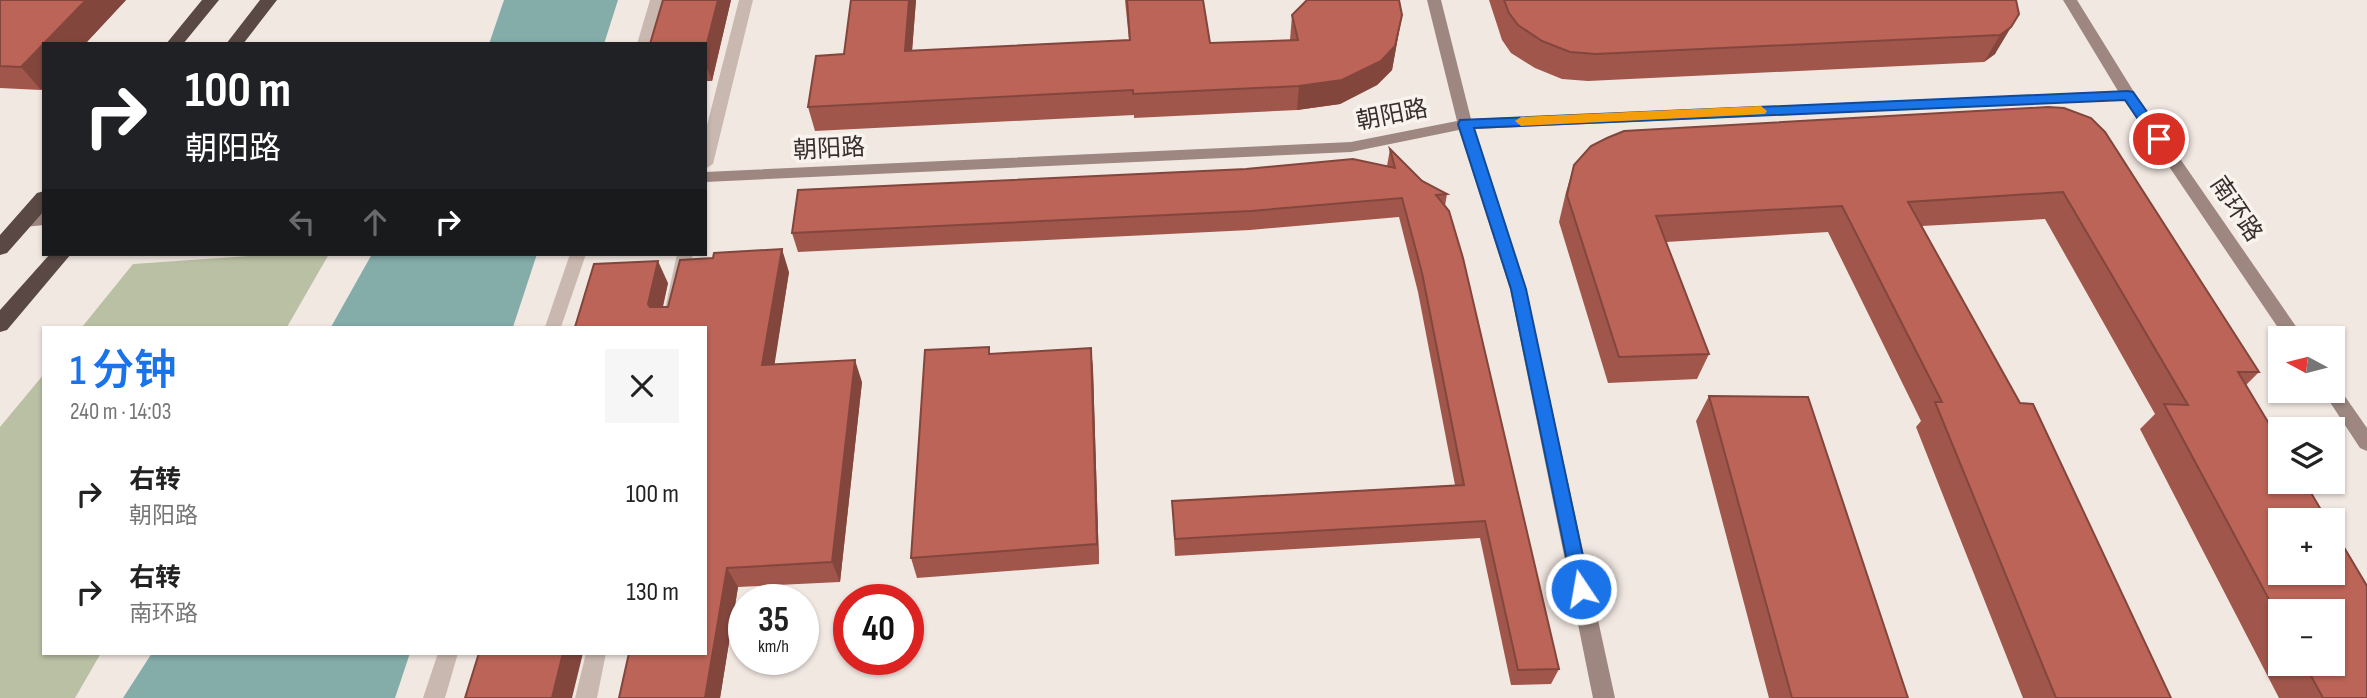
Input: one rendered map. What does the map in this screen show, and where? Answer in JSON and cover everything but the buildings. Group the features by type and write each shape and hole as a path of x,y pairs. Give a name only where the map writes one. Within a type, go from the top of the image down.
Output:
{"highway":[{"path":"176,42 211,0"},
{"path":"236,42 269,0"},
{"path":"0,248 34,220 42,202"},
{"path":"0,324 59,256"}],"street":[{"path":"645,42 657,0"},
{"path":"707,156 747,0"},
{"path":"1434,0 1465,124 1518,289 1604,698"},
{"name":"南环路","path":"2070,0 2128,95 2287,326"},
{"name":"朝阳路","path":"707,177 1352,147 1465,124 2128,95"},
{"path":"553,326 577,256"},
{"path":"668,326 685,256"},
{"path":"2340,403 2367,443"},
{"path":"434,698 447,655"},
{"path":"586,698 596,655"}],"green space":[{"path":"250,256 328,256 288,326 83,326 133,264"},
{"path":"42,376 42,655 100,655 75,698 0,698 0,427"}],"water":[{"path":"504,0 618,0 605,42 490,42"},
{"path":"371,256 536,256 513,326 332,326"},
{"path":"151,655 409,655 395,698 123,698"}],"slow traffic":[{"path":"1521,121 1761,111"}],"route":[{"path":"1581,589 1518,289 1465,124 2128,95 2159,139"}]}
